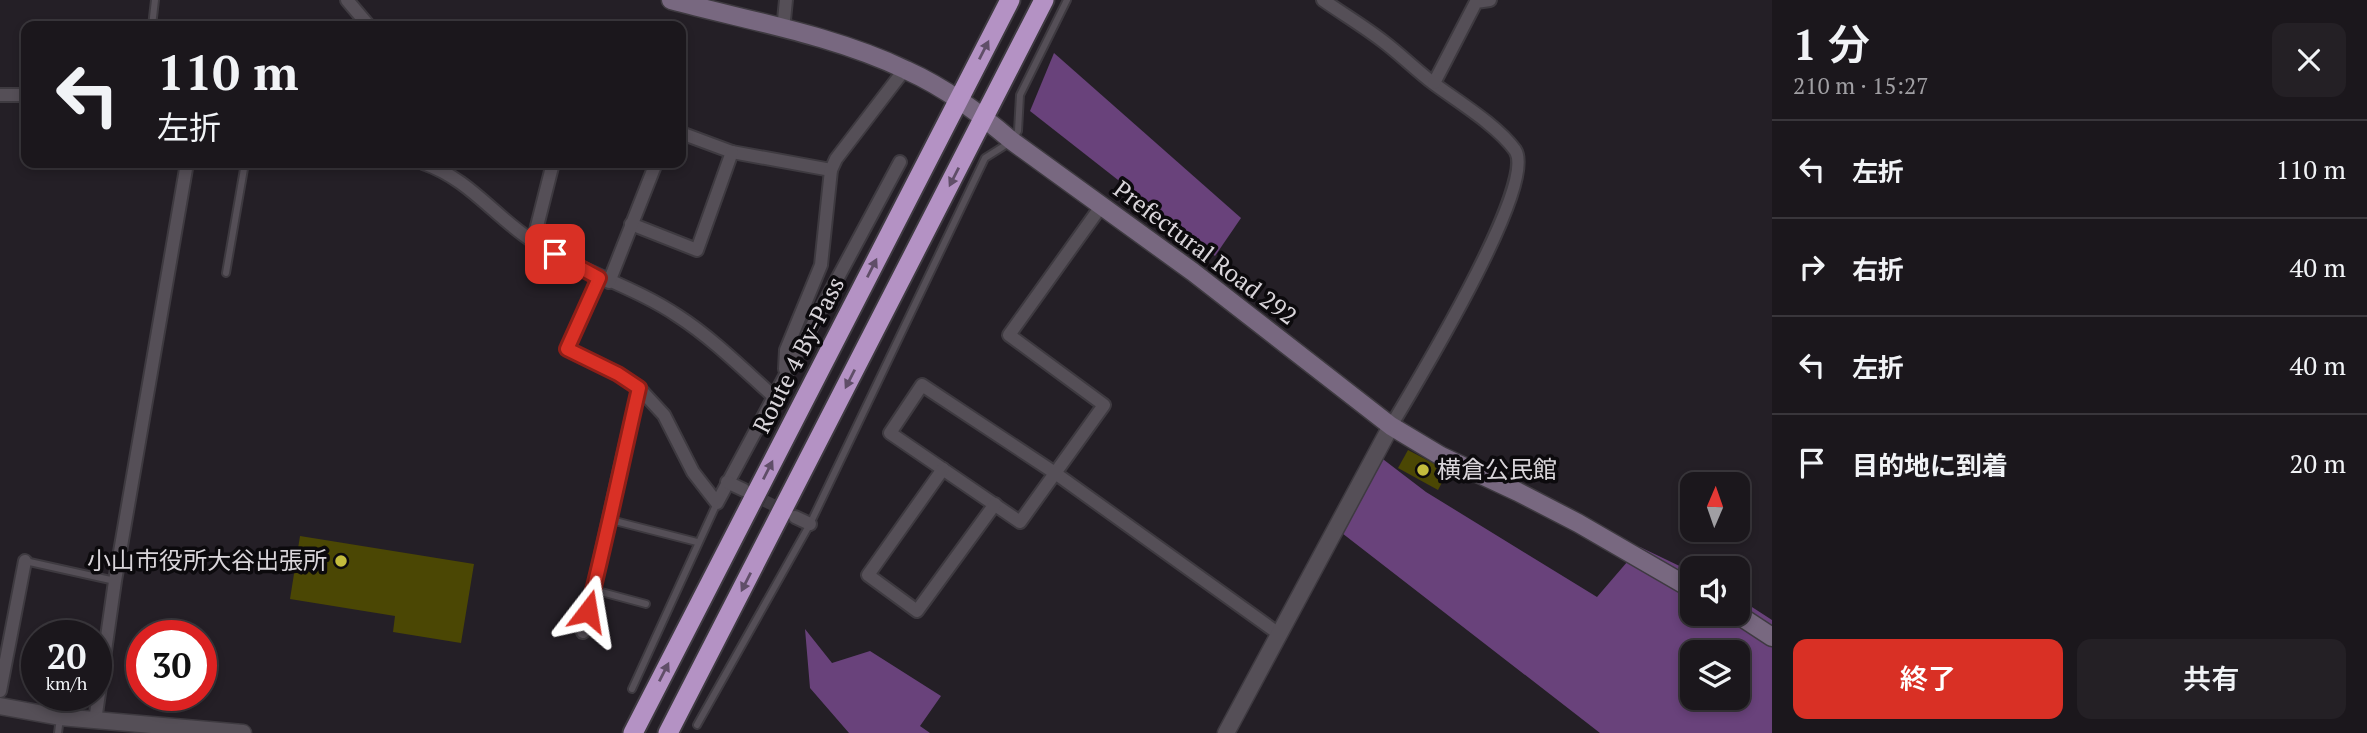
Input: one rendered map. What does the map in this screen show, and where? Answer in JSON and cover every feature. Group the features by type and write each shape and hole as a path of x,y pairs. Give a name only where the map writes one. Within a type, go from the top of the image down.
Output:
{"highway":[{"name":"Route 4 By-Pass","path":"633,733 1010,0"},
{"path":"668,733 1044,0"}],"main road":[{"name":"Prefectural Road 292","path":"671,0 867,54 905,69 959,99 985,116 1012,141 1193,272 1391,426 1441,456 1578,523 1680,582"},
{"path":"1750,623 1772,637"}],"street":[{"path":"347,0 365,21"},
{"path":"783,30 786,0"},
{"path":"1226,733 1391,426 1468,295 1493,240 1518,169 1516,151 1473,111 1382,40 1323,0"},
{"path":"1434,83 1476,2 1490,0"},
{"path":"785,371 786,350 821,265 831,170 836,159 905,69"},
{"path":"0,95 21,95"},
{"path":"686,135 732,152 831,170"},
{"path":"631,225 697,250 732,152"},
{"path":"654,168 631,225 567,349 618,374 639,388 664,415 693,472 716,503 900,162"},
{"path":"95,721 115,581 186,168"},
{"path":"437,168 467,185 508,224 533,242 678,316 772,395"},
{"path":"533,242 552,168"},
{"path":"1102,205 1009,335 1104,405 1055,473 1020,522 890,433 922,385 1055,473 1279,634"},
{"path":"583,632 611,520 612,498 639,388"},
{"path":"943,468 868,575 917,611 995,505"},
{"path":"727,482 744,490"},
{"path":"795,517 810,524"},
{"path":"0,691 25,561"},
{"path":"0,706 59,725 95,721 128,728 243,733"}],"lane":[{"path":"153,21 155,0"},
{"path":"697,725 810,524 985,158 1012,141 1018,131 1020,95 1067,0"},
{"path":"226,273 244,168"},
{"path":"632,689 716,503"},
{"path":"611,520 697,542"},
{"path":"25,561 115,581"},
{"path":"593,589 646,604"}],"shaded area":[{"path":"1054,53 1241,218 1215,256 1030,111"},
{"path":"1371,450 1426,492 1597,597 1640,547 1680,566 1680,626 1750,626 1750,606 1772,620 1772,733 1600,733 1329,523"},
{"path":"805,629 832,663 870,651 941,696 920,726 930,733 849,733 810,688"}],"building":[{"name":"横倉公民館","path":"1408,450 1448,471 1438,490 1398,468"},
{"path":"300,536 474,564 461,643 393,632 395,616 290,599"}],"tunnel":[{"path":"749,493 789,513"}],"place":[{"name":"横倉公民館","path":"1423,470"},
{"name":"小山市役所大谷出張所","path":"341,561"}],"route":[{"path":"555,254 599,278 567,349 618,374 639,388 612,498 611,520 588,611"}]}
